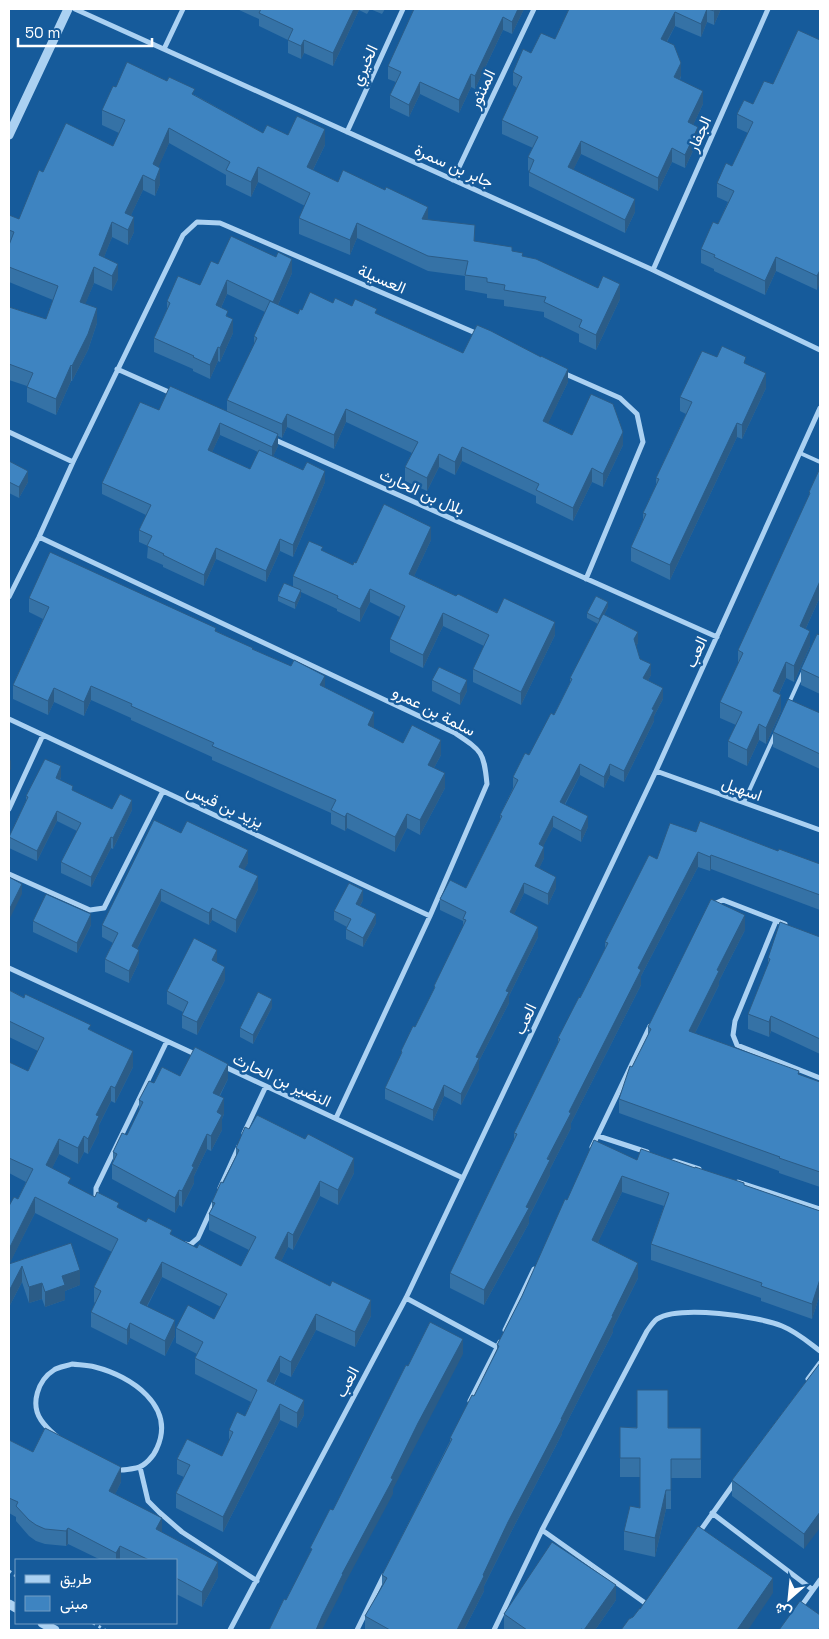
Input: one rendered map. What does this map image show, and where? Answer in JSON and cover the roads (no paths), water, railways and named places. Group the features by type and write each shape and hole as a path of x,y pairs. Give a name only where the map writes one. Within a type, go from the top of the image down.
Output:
{"street":[{"path":"9,135 68,9"},
{"name":"جابر بن سمرة","path":"75,9 652,270 820,350"},
{"path":"164,49 183,9"},
{"name":"الخيري","path":"347,132 404,9"},
{"name":"المنثور","path":"453,180 534,9"},
{"name":"الجفار","path":"652,270 768,9"},
{"name":"العسيلة","path":"9,598 183,234 197,222 220,223 485,338"},
{"path":"117,369 180,397"},
{"path":"557,370 620,398 637,414 643,442 586,579"},
{"name":"العب","path":"230,1630 406,1298 656,771 820,408"},
{"path":"9,432 73,462"},
{"name":"بلال بن الحارث","path":"270,438 716,638"},
{"name":"سلمة بن عمرو","path":"39,537 456,733 478,748 485,766 487,784 430,916 336,1118"},
{"name":"يزيد بن قيس","path":"9,719 430,916"},
{"path":"9,809 43,735"},
{"name":"اسهيل","path":"656,771 820,830"},
{"path":"9,874 90,910 104,908 163,791"},
{"path":"710,905 723,900 794,928"},
{"path":"776,921 735,1021 733,1036 737,1045 820,1078"},
{"path":"9,968 203,1057"},
{"path":"589,1153 652,1022"},
{"path":"102,1206 96,1197 96,1188 167,1041"},
{"name":"النضير بن الحارث","path":"221,1065 463,1178"},
{"path":"180,1243 190,1245 198,1238 266,1086"},
{"path":"598,1136 653,1154"},
{"path":"672,1160 709,1172"},
{"path":"728,1179 820,1209"},
{"path":"466,1409 539,1259"},
{"path":"406,1298 497,1347"},
{"path":"494,1630 542,1530 647,1331 657,1320 674,1314 714,1313 758,1318 802,1336 820,1351"},
{"path":"803,1386 820,1363"},
{"path":"72,1364 95,1367 122,1378 141,1390 156,1405 162,1418 162,1439 155,1454 140,1467 122,1470 106,1465 74,1449 58,1438 40,1419 36,1404 39,1385 54,1370 72,1364"},
{"path":"140,1467 148,1501 159,1512 182,1532 257,1580"},
{"path":"696,1536 741,1474"},
{"path":"712,1513 813,1590"},
{"path":"542,1530 648,1604"},
{"path":"357,1630 387,1568"},
{"path":"798,1610 820,1580"},
{"path":"644,1611 654,1597"},
{"path":"44,1624 55,1630"}],"lane":[{"path":"800,453 820,462"},
{"path":"796,709 788,706 804,670"},
{"path":"744,802 776,731"}]}
